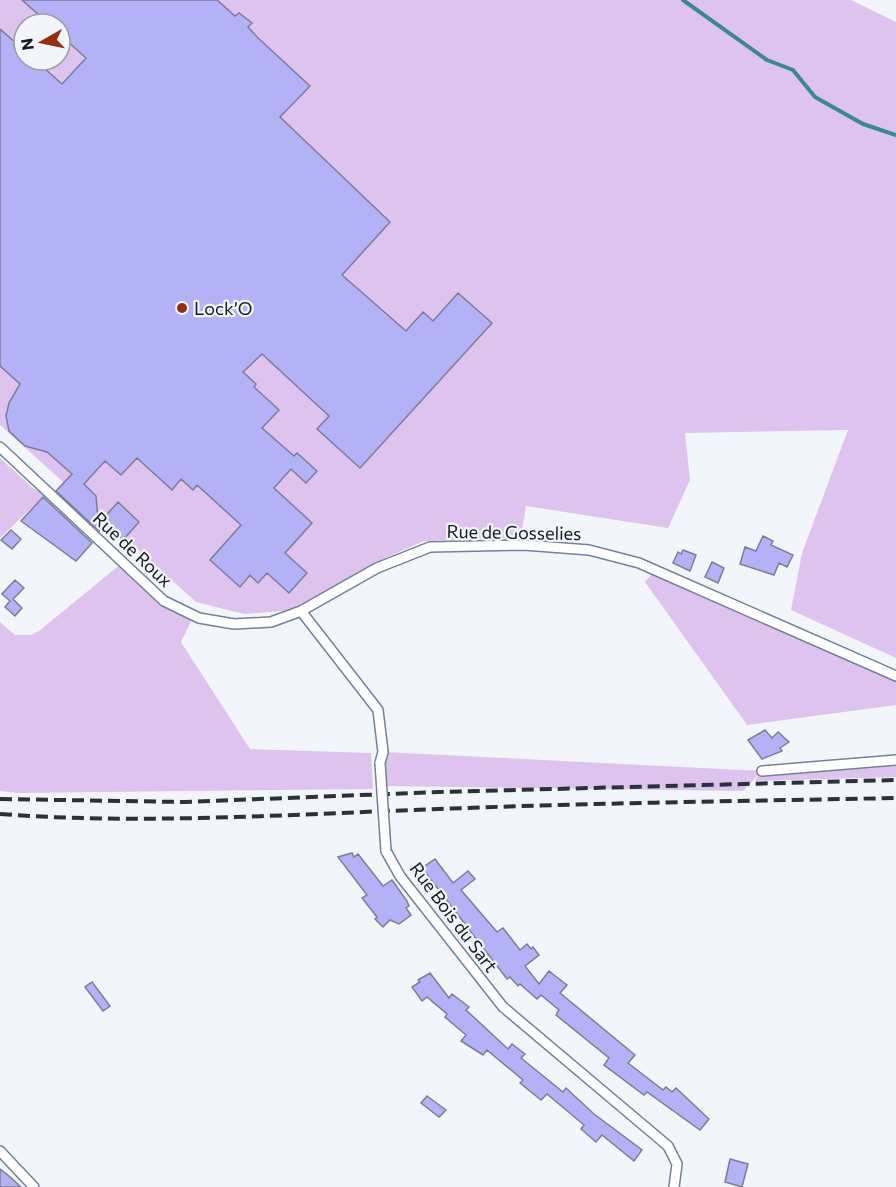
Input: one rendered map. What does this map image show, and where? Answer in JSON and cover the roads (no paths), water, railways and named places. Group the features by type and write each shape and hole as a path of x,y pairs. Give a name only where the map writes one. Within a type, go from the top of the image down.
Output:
{"street":[{"name":"Rue de Roux","path":"0,447 164,601 199,618 234,624 272,622 301,611"},
{"name":"Rue de Gosselies","path":"301,611 377,568 430,547 524,545 589,550 639,563 896,676"},
{"name":"Rue Bois du Sart","path":"301,611 378,710 383,753 380,762 386,851 400,876 503,1007 668,1146 677,1164 674,1187"},
{"path":"762,771 896,760"},
{"path":"0,1151 34,1187"}],"waterway":[{"path":"683,0 767,60 793,70 815,97 863,124 896,135"}],"railway":[{"path":"0,799 184,802 439,792 896,780"},
{"path":"0,814 165,819 553,805 896,798"}],"place":[{"name":"Lock’O","path":"182,308"}]}
